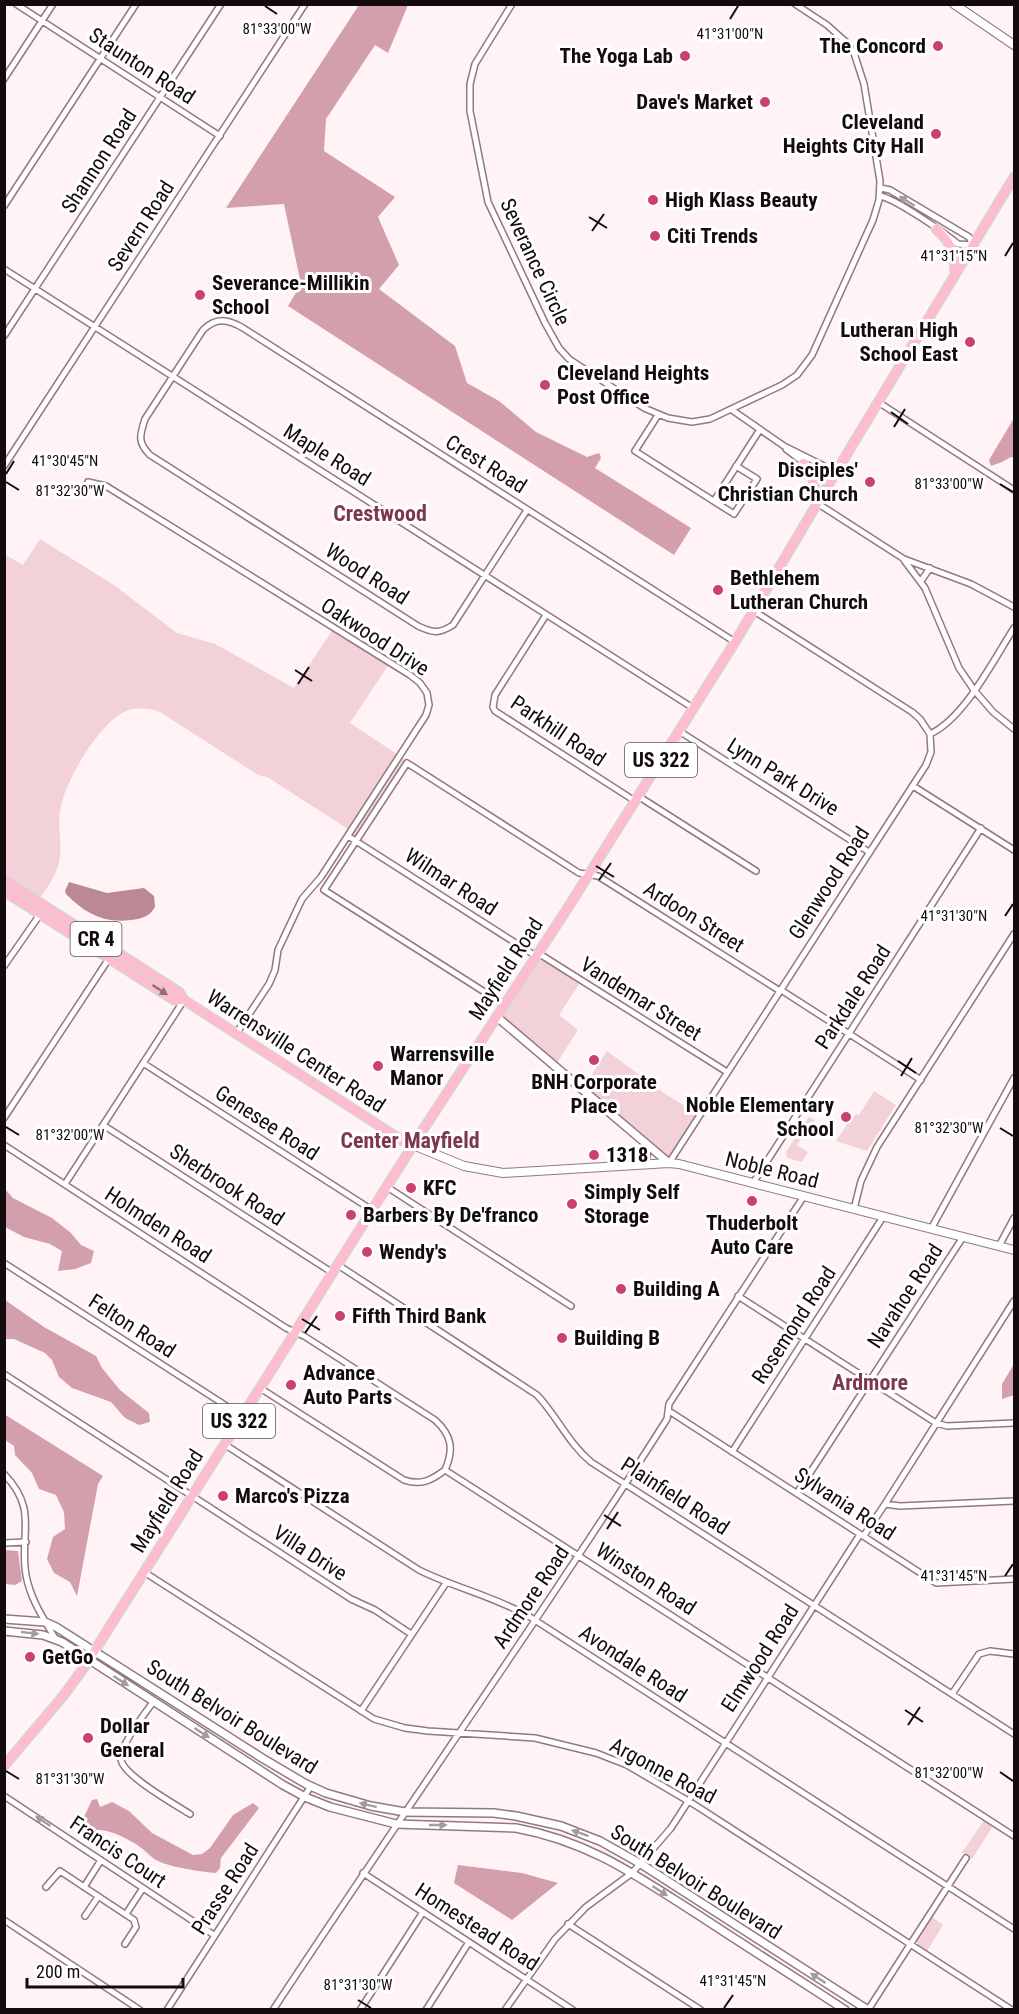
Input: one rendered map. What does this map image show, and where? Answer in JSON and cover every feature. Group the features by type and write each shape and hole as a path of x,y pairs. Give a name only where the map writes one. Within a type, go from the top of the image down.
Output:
{"main road":[{"path":"954,4 1014,45"},
{"name":"Mayfield Road","path":"4,1766 64,1695 92,1656 413,1145 589,874 735,642 1014,177"},
{"path":"936,229 949,243 953,253 955,274"},
{"path":"803,463 812,475 818,502"},
{"name":"Warrensville Center Road","path":"4,880 43,910 112,955 179,992 184,1000 403,1141 464,1166 503,1173 669,1163"},
{"name":"Warrensville Center Road","path":"4,891 43,910"},
{"name":"Noble Road","path":"669,1163 1014,1250"}],"street":[{"name":"Staunton Road","path":"16,4 220,136"},
{"path":"4,79 53,4"},
{"path":"4,206 136,4"},
{"name":"Shannon Road","path":"4,336 221,4"},
{"name":"Severn Road","path":"4,466 305,4"},
{"name":"Severance Circle","path":"512,4 480,55 470,84 470,111 488,202 540,314 559,348 569,359 644,408 658,415 692,422 710,419 732,410 789,381 808,361 873,220 880,196 881,188 864,84 854,53 837,34 795,4"},
{"path":"881,188 890,190 969,237 973,245"},
{"path":"880,196 888,198 958,244 973,245"},
{"path":"920,219 925,212"},
{"name":"Maple Road","path":"4,269 693,708"},
{"name":"Crest Road","path":"173,377 203,330 212,322 229,321 735,642"},
{"name":"Wood Road","path":"173,377 145,419 140,436 142,447 150,455 432,633 443,631 453,625 527,510"},
{"path":"878,402 1014,490"},
{"path":"732,410 759,431 824,466 833,477"},
{"path":"658,415 635,451 734,514 757,479 736,466"},
{"path":"714,501 759,431"},
{"path":"784,446 789,453 819,474 833,477"},
{"name":"Oakwood Drive","path":"88,482 106,486 400,669 424,686 429,701 426,715 321,877 302,899 278,950 275,970 269,984 236,1034"},
{"path":"818,502 904,559 971,584 1014,607"},
{"path":"904,559 921,581 932,603 954,660 974,690 993,712 1014,729"},
{"path":"921,581 930,568"},
{"path":"754,611 912,711 930,734 939,730 953,718 1014,628"},
{"name":"Parkhill Road","path":"546,615 495,696 493,706 495,711 636,799"},
{"name":"Lynn Park Drive","path":"679,731 869,852"},
{"name":"Glenwood Road","path":"669,1163 913,786 929,758 930,734"},
{"name":"Ardoon Street","path":"356,841 407,763 579,873 598,876 921,1080"},
{"path":"913,786 1014,850"},
{"path":"636,799 756,871"},
{"name":"Parkdale Road","path":"753,1183 981,828"},
{"name":"Wilmar Road","path":"348,836 537,955"},
{"path":"356,841 324,890 505,1005"},
{"path":"4,966 43,910"},
{"path":"854,1209 861,1181 872,1156 1014,934"},
{"path":"4,1118 112,955"},
{"name":"Vandemar Street","path":"537,955 727,1072"},
{"path":"65,1184 184,1000"},
{"name":"Noble Road","path":"497,1017 669,1163"},
{"name":"Genesee Road","path":"143,1063 372,1210"},
{"path":"930,1229 1014,1078"},
{"name":"Sherbrook Road","path":"103,1125 335,1269"},
{"name":"Holmden Road","path":"4,1145 295,1333"},
{"path":"638,1164 647,1156 646,1145"},
{"path":"387,1187 571,1306"},
{"name":"Ardmore Road","path":"273,2010 396,1824 579,1556 667,1419 669,1404 804,1196"},
{"name":"Rosemond Road","path":"732,1452 883,1217"},
{"path":"999,1246 1014,1218"},
{"name":"Navahoe Road","path":"797,1493 963,1237"},
{"name":"Felton Road","path":"4,1263 242,1416"},
{"name":"Plainfield Road","path":"335,1269 537,1395 551,1410 582,1454 625,1484 1014,1734"},
{"path":"738,1296 936,1423 947,1426 1014,1423"},
{"name":"Elmwood Road","path":"506,2010 541,1955 568,1924 586,1906 632,1873 665,1836 859,1536 865,1534 885,1504 1014,1301"},
{"path":"260,1388 404,1480 413,1483 426,1482 445,1470 451,1446 448,1435 438,1424 304,1336 295,1333"},
{"name":"Villa Drive","path":"4,1374 351,1599 375,1610 411,1634"},
{"name":"Sylvania Road","path":"669,1411 936,1583 1014,1579"},
{"name":"Avondale Road","path":"224,1444 418,1570 446,1583 500,1601 535,1621 1014,1929"},
{"name":"Winston Road","path":"445,1470 1014,1836"},
{"path":"4,1474 16,1488 24,1505 26,1574 32,1596 55,1638"},
{"path":"885,1504 900,1506 1014,1501"},
{"path":"4,1543 26,1542"},
{"name":"Argonne Road","path":"144,1572 374,1719 405,1728 535,1738 596,1753 627,1766 689,1801 1012,2010"},
{"path":"361,1711 446,1583"},
{"name":"South Belvoir Boulevard","path":"4,1619 45,1622 64,1632 153,1702 283,1785 330,1807 396,1824 496,1826 534,1831 592,1850 632,1873 845,2010"},
{"name":"South Belvoir Boulevard","path":"4,1631 55,1638 92,1656 262,1758 311,1786 333,1795 371,1806 405,1812 494,1813 545,1822 600,1840 868,2010"},
{"path":"952,1694 979,1654 990,1651 1014,1654"},
{"path":"153,1702 125,1745 121,1759 124,1768 190,1814"},
{"name":"Prasse Road","path":"166,2010 311,1786"},
{"name":"Francis Court","path":"4,1796 214,1935"},
{"path":"868,2010 966,1858"},
{"path":"84,1887 101,1860"},
{"path":"46,1887 60,1871 126,1914 134,1920 136,1925 125,1944"},
{"name":"Homestead Road","path":"363,1873 573,2010"},
{"path":"126,1914 143,1888"},
{"path":"85,1916 98,1897"},
{"path":"360,2010 423,1912"},
{"path":"4,1920 140,2010"},
{"path":"568,1924 701,2010"},
{"path":"426,2010 469,1942"}],"shaded area":[{"path":"359,5 408,5 388,53 375,45 326,119 324,151 395,197 378,217 399,265 379,289 455,346 467,383 499,401 536,432 587,457 599,453 601,458 595,468 691,528 674,555 288,306 301,284 284,204 226,208"},
{"path":"1014,418 1014,458 1011,457 991,466 989,460"},
{"path":"40,539 114,585 177,633 215,644 294,688 335,626 391,661 350,723 409,762 356,841 348,836 351,831 160,712 147,709 128,710 114,718 94,740 69,782 59,821 60,859 52,880 38,902 5,880 4,554 23,565"},
{"path":"69,882 107,893 144,888 154,896 155,907 148,915 139,919 121,921 104,919 80,907 66,894"},
{"path":"538,953 581,981 559,1015 578,1030 555,1066 497,1017"},
{"path":"607,1051 664,1093 702,1117 672,1163 582,1089"},
{"path":"874,1091 896,1105 867,1151 836,1141 850,1120 856,1114 859,1115"},
{"path":"809,1117 815,1120 797,1145 808,1152 802,1162 787,1158 786,1152"},
{"path":"5,1189 13,1198 52,1218 70,1232 81,1245 94,1251 91,1263 75,1269 58,1271 62,1251 50,1244 24,1237 5,1227"},
{"path":"5,1300 44,1327 96,1356 102,1368 120,1390 149,1413 150,1422 139,1425 125,1418 111,1402 72,1388 59,1377 52,1360 45,1353 14,1339 5,1339"},
{"path":"1014,1364 1014,1395 1002,1399 1002,1384"},
{"path":"4,1414 103,1476 98,1484 77,1596 70,1582 54,1573 47,1559 53,1537 65,1529 64,1512 56,1495 39,1489 32,1473 15,1455 14,1446 5,1440"},
{"path":"4,1550 18,1551 22,1581 15,1585 5,1584"},
{"path":"97,1799 100,1807 112,1802 129,1811 152,1833 193,1855 202,1854 210,1848 233,1815 253,1803 259,1808 221,1858 220,1868 216,1873 161,1863 134,1843 120,1836 86,1828 84,1817 92,1800"},
{"path":"984,1820 993,1826 972,1859 962,1853"},
{"path":"458,1865 522,1873 558,1883 512,1920 454,1883"},
{"path":"932,1917 943,1925 927,1951 918,1945 917,1941"}],"place":[{"name":"The Concord","path":"938,46"},
{"name":"The Yoga Lab","path":"685,56"},
{"name":"Dave's Market","path":"765,102"},
{"name":"Cleveland Heights City Hall","path":"936,134"},
{"name":"High Klass Beauty","path":"653,200"},
{"name":"Citi Trends","path":"655,236"},
{"name":"Severance-Millikin School","path":"200,295"},
{"name":"Lutheran High School East","path":"970,342"},
{"name":"Cleveland Heights Post Office","path":"545,385"},
{"name":"Disciples' Christian Church","path":"870,482"},
{"name":"Bethlehem Lutheran Church","path":"718,590"},
{"name":"BNH Corporate Place","path":"594,1060"},
{"name":"Warrensville Manor","path":"378,1066"},
{"name":"Noble Elementary School","path":"846,1117"},
{"name":"1318","path":"594,1155"},
{"name":"KFC","path":"411,1188"},
{"name":"Thuderbolt Auto Care","path":"752,1201"},
{"name":"Simply Self Storage","path":"572,1204"},
{"name":"Barbers By De'franco","path":"351,1215"},
{"name":"Wendy's","path":"367,1252"},
{"name":"Building A","path":"621,1289"},
{"name":"Fifth Third Bank","path":"340,1316"},
{"name":"Building B","path":"562,1338"},
{"name":"Advance Auto Parts","path":"291,1385"},
{"name":"Marco's Pizza","path":"223,1496"},
{"name":"GetGo","path":"30,1657"},
{"name":"Dollar General","path":"88,1738"}],"district":[{"name":"Crestwood","path":"380,513"},
{"name":"Center Mayfield","path":"410,1140"},
{"name":"Ardmore","path":"870,1382"}]}
